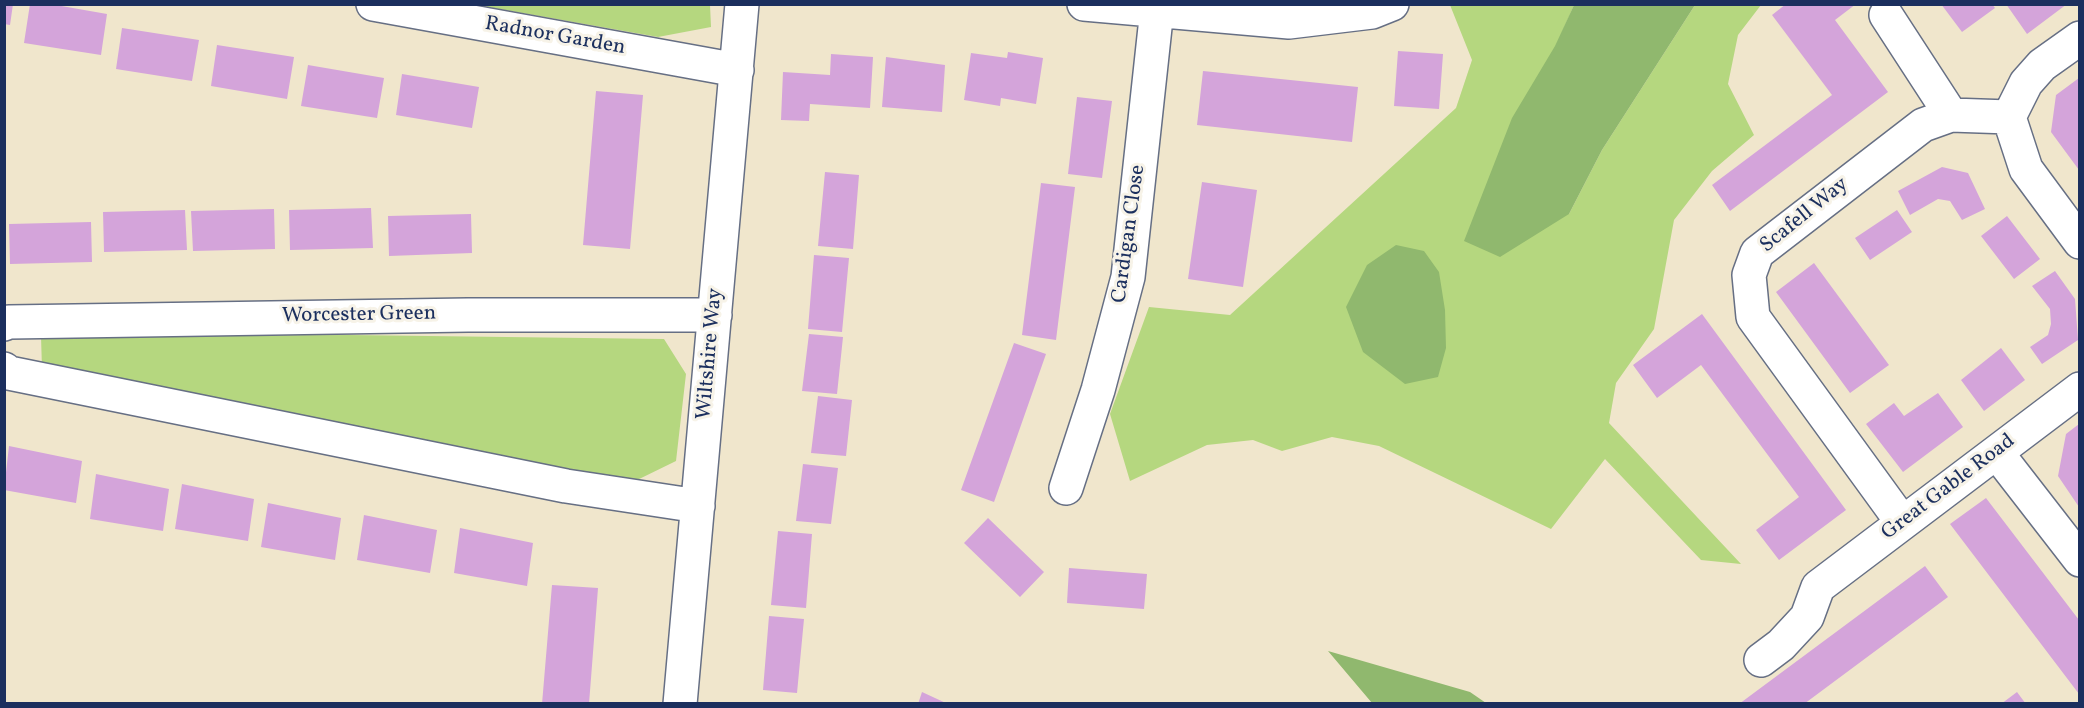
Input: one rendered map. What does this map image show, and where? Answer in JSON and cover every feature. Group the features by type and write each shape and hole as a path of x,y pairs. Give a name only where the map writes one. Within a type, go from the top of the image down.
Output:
{"street":[{"name":"Radnor Garden","path":"373,4 737,70"},
{"name":"Wiltshire Way","path":"680,704 742,4"},
{"path":"1084,4 1289,22 1372,12 1392,4"},
{"name":"Cardigan Close","path":"1066,488 1098,390 1128,277 1157,9"},
{"path":"1886,15 1951,115"},
{"path":"2079,38 2026,83 2009,117 2026,170 2079,242"},
{"name":"Scafell Way","path":"1902,522 1753,317 1749,275 1756,253 1773,238 1923,125 1951,115 2009,117"},
{"name":"Worcester Green","path":"4,324 9,322 491,315 714,315"},
{"path":"4,369 9,373 566,486 698,506"},
{"name":"Great Gable Road","path":"1761,660 1781,645 1807,618 1818,587 2079,389"},
{"path":"1997,453 2079,560"}],"green space":[{"path":"477,5 710,5 711,27 658,37"},
{"path":"1450,5 1574,5 1556,46 1569,214 1602,150 1695,5 1761,5 1738,35 1728,84 1754,135 1712,171 1674,220 1654,329 1616,383 1609,423 1741,564 1701,560 1605,459 1551,529 1379,446 1332,437 1282,451 1253,440 1207,445 1130,481 1110,414 1149,307 1230,315 1456,108 1472,60"},
{"path":"1574,5 1695,5 1602,150 1569,214 1500,257 1464,241 1512,118 1555,46"},
{"path":"1396,245 1424,251 1439,272 1445,310 1446,348 1438,377 1405,384 1363,352 1346,307 1367,265"},
{"path":"349,335 664,339 686,374 676,461 631,483 42,369 41,336"},
{"path":"1328,651 1470,692 1486,703 1372,703"}],"building":[{"path":"4,4 13,4 10,25 4,24"},
{"path":"30,4 50,4 107,14 101,55 24,43"},
{"path":"1786,4 1856,4 1835,20 1888,92 1730,211 1712,185 1832,95 1772,15"},
{"path":"1941,4 1992,4 1995,8 1962,32"},
{"path":"2006,4 2067,4 2027,34"},
{"path":"122,28 199,40 192,81 116,69"},
{"path":"217,45 294,57 287,99 211,86"},
{"path":"1398,51 1443,54 1439,109 1394,106"},
{"path":"1008,52 1043,58 1036,104 1001,98 1000,106 964,100 971,53 1007,58"},
{"path":"831,54 873,57 870,108 810,104 809,121 781,120 783,72 830,75"},
{"path":"886,57 945,65 942,112 882,107"},
{"path":"308,65 384,78 377,118 301,106"},
{"path":"1203,71 1358,87 1352,142 1197,125"},
{"path":"402,74 479,87 472,128 396,115"},
{"path":"2079,78 2079,170 2051,132 2056,95"},
{"path":"596,91 643,95 630,249 583,245"},
{"path":"1077,97 1112,101 1102,178 1068,174"},
{"path":"1942,167 1968,173 1985,209 1962,220 1950,201 1938,199 1910,215 1898,191"},
{"path":"825,172 859,175 853,249 818,246"},
{"path":"1202,182 1257,190 1243,287 1188,279"},
{"path":"1041,183 1075,187 1056,340 1022,335"},
{"path":"371,208 373,248 290,250 289,210"},
{"path":"274,209 275,249 193,251 191,211"},
{"path":"185,210 187,250 104,252 103,212"},
{"path":"1897,210 1912,232 1870,260 1855,238"},
{"path":"471,214 472,253 389,256 388,216"},
{"path":"2007,216 2040,259 2014,279 1981,236"},
{"path":"91,222 92,262 10,264 9,224"},
{"path":"814,255 849,258 842,332 808,329"},
{"path":"1814,263 1889,365 1850,393 1776,292"},
{"path":"2055,271 2075,299 2078,340 2042,364 2030,347 2048,335 2051,324 2050,309 2032,286"},
{"path":"1702,314 1846,510 1779,560 1756,530 1799,497 1701,365 1657,398 1633,365"},
{"path":"809,334 843,337 837,394 802,391"},
{"path":"1014,343 1046,354 994,502 961,490"},
{"path":"2001,348 2025,380 1984,411 1961,380"},
{"path":"1938,393 1963,427 1903,472 1866,424 1894,403 1904,416"},
{"path":"818,396 852,400 846,456 811,453"},
{"path":"2079,424 2079,507 2058,476 2066,434"},
{"path":"9,446 82,461 76,503 4,490"},
{"path":"803,464 838,468 831,524 796,521"},
{"path":"96,474 169,489 163,531 90,519"},
{"path":"182,484 254,499 248,541 175,529"},
{"path":"1986,498 2079,620 2079,694 1950,524"},
{"path":"268,503 341,518 335,560 261,547"},
{"path":"364,515 437,530 430,573 357,560"},
{"path":"988,518 1044,572 1020,597 964,543"},
{"path":"460,528 533,543 527,586 454,573"},
{"path":"778,531 812,534 806,608 771,605"},
{"path":"1925,566 1948,597 1804,704 1739,704"},
{"path":"1069,568 1147,574 1144,609 1067,603"},
{"path":"552,585 598,588 589,704 542,704"},
{"path":"769,616 804,619 797,693 763,690"},
{"path":"922,692 948,704 918,704"},
{"path":"2017,692 2026,704 2001,704"}]}
